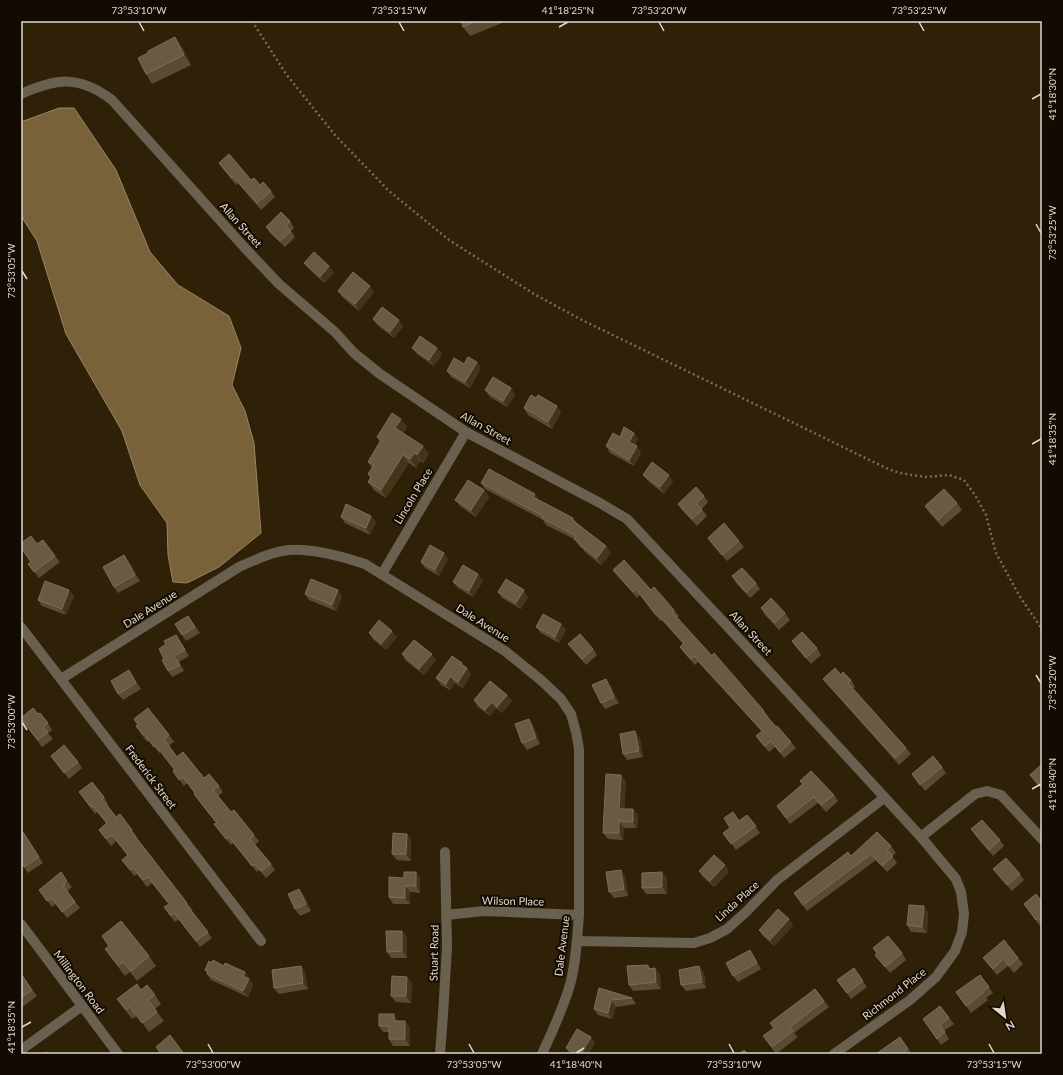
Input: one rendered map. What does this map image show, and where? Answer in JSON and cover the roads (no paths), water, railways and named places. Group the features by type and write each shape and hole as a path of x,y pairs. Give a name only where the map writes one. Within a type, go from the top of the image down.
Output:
{"street":[{"name":"Allan Street","path":"21,94 42,85 61,81 81,83 100,91 112,100 238,241 279,284 335,332 354,353 380,374 466,432 600,503 627,519 921,837"},
{"name":"Lincoln Place","path":"382,574 466,432"},
{"name":"Dale Avenue","path":"61,679 239,567 267,555 290,550 344,556 365,564 505,651 542,681 561,699 571,714 579,749 579,915 577,941 569,987 556,1024 542,1054"},
{"name":"Frederick Street","path":"21,627 261,941"},
{"path":"921,837 975,794 987,792 1001,795 1042,839"},
{"name":"Linda Place","path":"577,941 694,942 710,938 727,929 777,880 884,798"},
{"name":"Richmond Place","path":"834,1054 910,1000 936,977 954,951 962,932 964,914 961,892 956,879 921,837"},
{"name":"Stuart Road","path":"440,1054 447,947 444,852"},
{"name":"Wilson Place","path":"446,915 484,911 579,915"},
{"name":"Millington Road","path":"21,924 118,1054"},
{"path":"21,1050 82,1006"}]}
